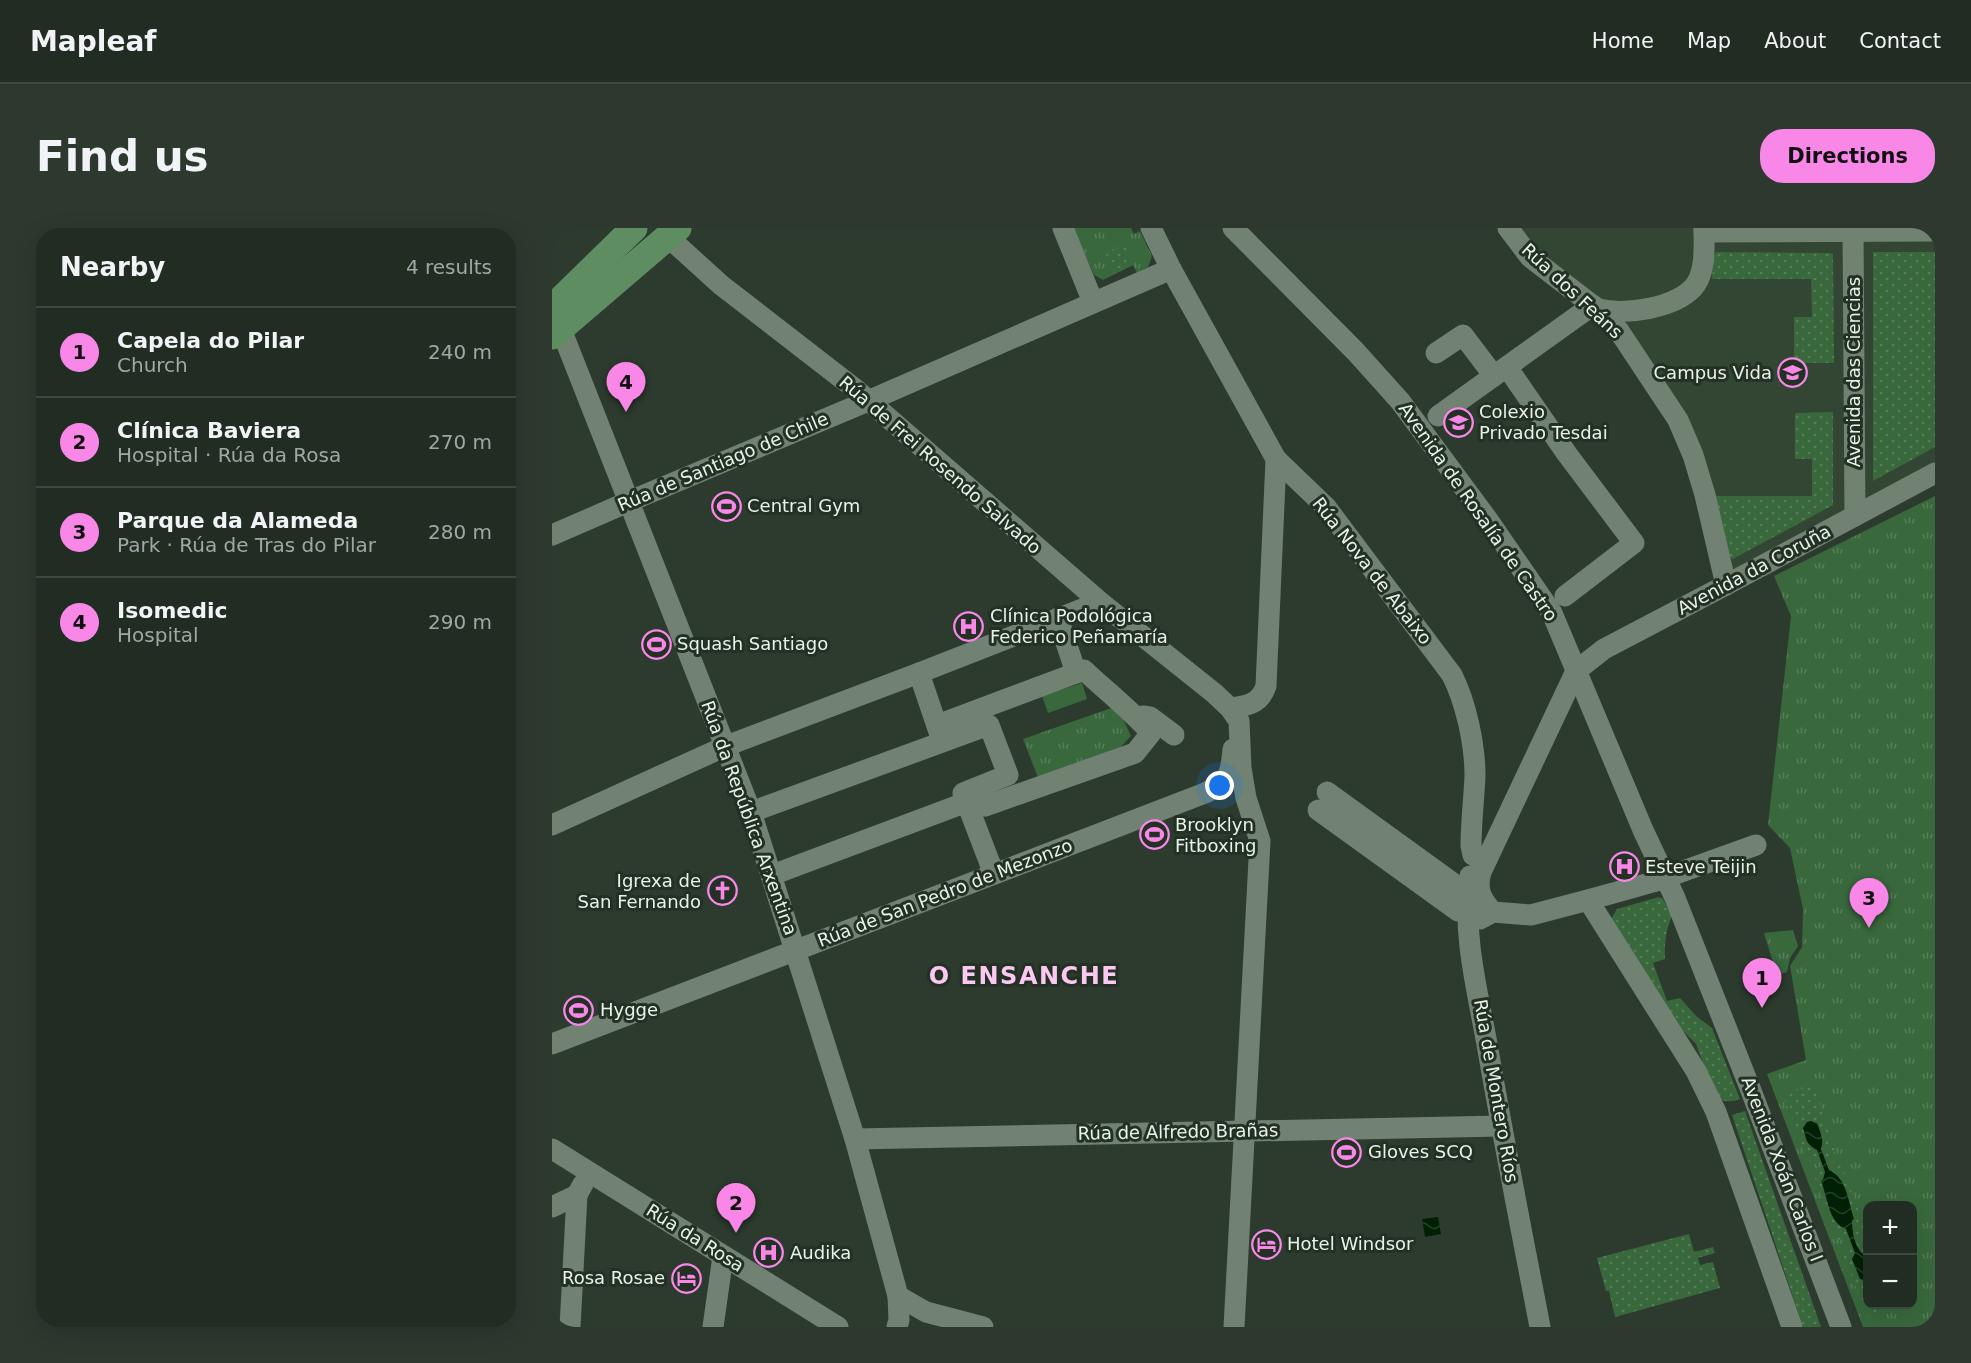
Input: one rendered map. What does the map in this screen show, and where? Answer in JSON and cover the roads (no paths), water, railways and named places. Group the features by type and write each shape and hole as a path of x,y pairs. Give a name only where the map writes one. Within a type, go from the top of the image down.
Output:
{"main road":[{"path":"555,324 608,254 634,228"},
{"path":"555,324 668,231"}],"street":[{"path":"1063,228 1093,302"},
{"name":"Rúa Nova de Abaixo","path":"1151,228 1171,269 1276,459 1326,507 1452,675 1467,715 1475,773 1471,835 1480,857"},
{"name":"Rúa dos Feáns","path":"1508,228 1530,257 1594,307"},
{"name":"Avenida de Rosalía de Castro","path":"1238,230 1356,352 1413,417 1541,595 1560,629 1664,878"},
{"path":"1594,307 1611,312 1623,322 1674,302 1687,294 1697,283 1702,271 1704,230 1935,231"},
{"name":"Avenida das Ciencias","path":"1853,230 1855,516"},
{"name":"Rúa de Frei Rosendo Salvado","path":"668,231 721,285 868,401 1100,602 1214,693 1231,710"},
{"name":"Rúa de Santiago de Chile","path":"552,536 1171,269"},
{"name":"Avenida de Rosalía de Castro","path":"1438,416 1594,307"},
{"name":"Rúa dos Feáns","path":"1623,322 1678,420 1694,455 1706,495 1726,585"},
{"name":"Rúa da República Arxentina","path":"555,324 751,812 855,1139 898,1296 909,1321"},
{"name":"Avenida de Rosalía de Castro","path":"1436,353 1463,335 1501,372 1634,543 1565,596"},
{"path":"1234,1327 1260,841 1246,798 1240,768 1239,721 1231,710 1259,700 1267,681 1276,459"},
{"name":"Avenida da Coruña","path":"1576,671 1604,649 1935,473"},
{"path":"552,825 726,746 1100,602"},
{"path":"1058,618 1076,673"},
{"path":"751,812 1084,670 1136,716 1151,733 1135,753 984,806 967,802 772,875"},
{"name":"Rúa de Montero Ríos","path":"1540,1327 1501,1126 1463,902 1480,857 1576,671"},
{"path":"919,673 940,733"},
{"name":"Rúa de San Pedro de Mezonzo","path":"552,1044 1212,790 1225,782 1229,773 1232,756 1231,710"},
{"path":"1136,716 1150,717 1174,735"},
{"path":"940,733 989,725 1008,775 963,793 994,874"},
{"path":"1322,801 1463,902"},
{"path":"1469,934 1479,920 1493,912 1531,915 1664,878 1755,845"},
{"path":"1480,857 1478,891 1493,912"},
{"name":"Avenida Xoán Carlos I","path":"1664,878 1675,898 1842,1323"},
{"path":"1588,900 1696,1071 1724,1133 1792,1327"},
{"name":"Rúa de Alfredo Brañas","path":"855,1139 1501,1126"},
{"name":"Rúa da Rosa","path":"552,1149 838,1327"},
{"path":"570,1327 578,1195 589,1173"},
{"path":"552,1206 578,1195"},
{"path":"713,1327 723,1256"},
{"path":"909,1321 983,1327"}],"water":[{"path":"1807,1122 1817,1123 1822,1139 1821,1149 1829,1170 1840,1178 1846,1191 1854,1219 1852,1229 1854,1238 1863,1254 1863,1280 1860,1279 1852,1259 1855,1253 1846,1229 1835,1221 1829,1209 1821,1181 1825,1172 1817,1150 1807,1142 1803,1128"},
{"path":"1438,1217 1441,1234 1425,1237 1422,1219"}],"place":[{"name":"Campus Vida","path":"1793,373"},
{"name":"Isomedic","path":"626,412"},
{"name":"Colexio Privado Tesdai","path":"1458,422"},
{"name":"Central Gym","path":"726,506"},
{"name":"Clínica Podológica Federico Peñamaría","path":"969,626"},
{"name":"Squash Santiago","path":"656,644"},
{"name":"Brooklyn Fitboxing","path":"1154,835"},
{"name":"Esteve Teijin","path":"1624,867"},
{"name":"Igrexa de San Fernando","path":"722,891"},
{"name":"Parque da Alameda","path":"1869,928"},
{"name":"Capela do Pilar","path":"1762,1008"},
{"name":"Hygge","path":"579,1010"},
{"name":"Gloves SCQ","path":"1347,1152"},
{"name":"Clínica Baviera","path":"736,1233"},
{"name":"Hotel Windsor","path":"1266,1244"},
{"name":"Audika","path":"769,1253"},
{"name":"Rosa Rosae","path":"686,1278"}],"district":[{"name":"O ENSANCHE","path":"1024,976"}]}
